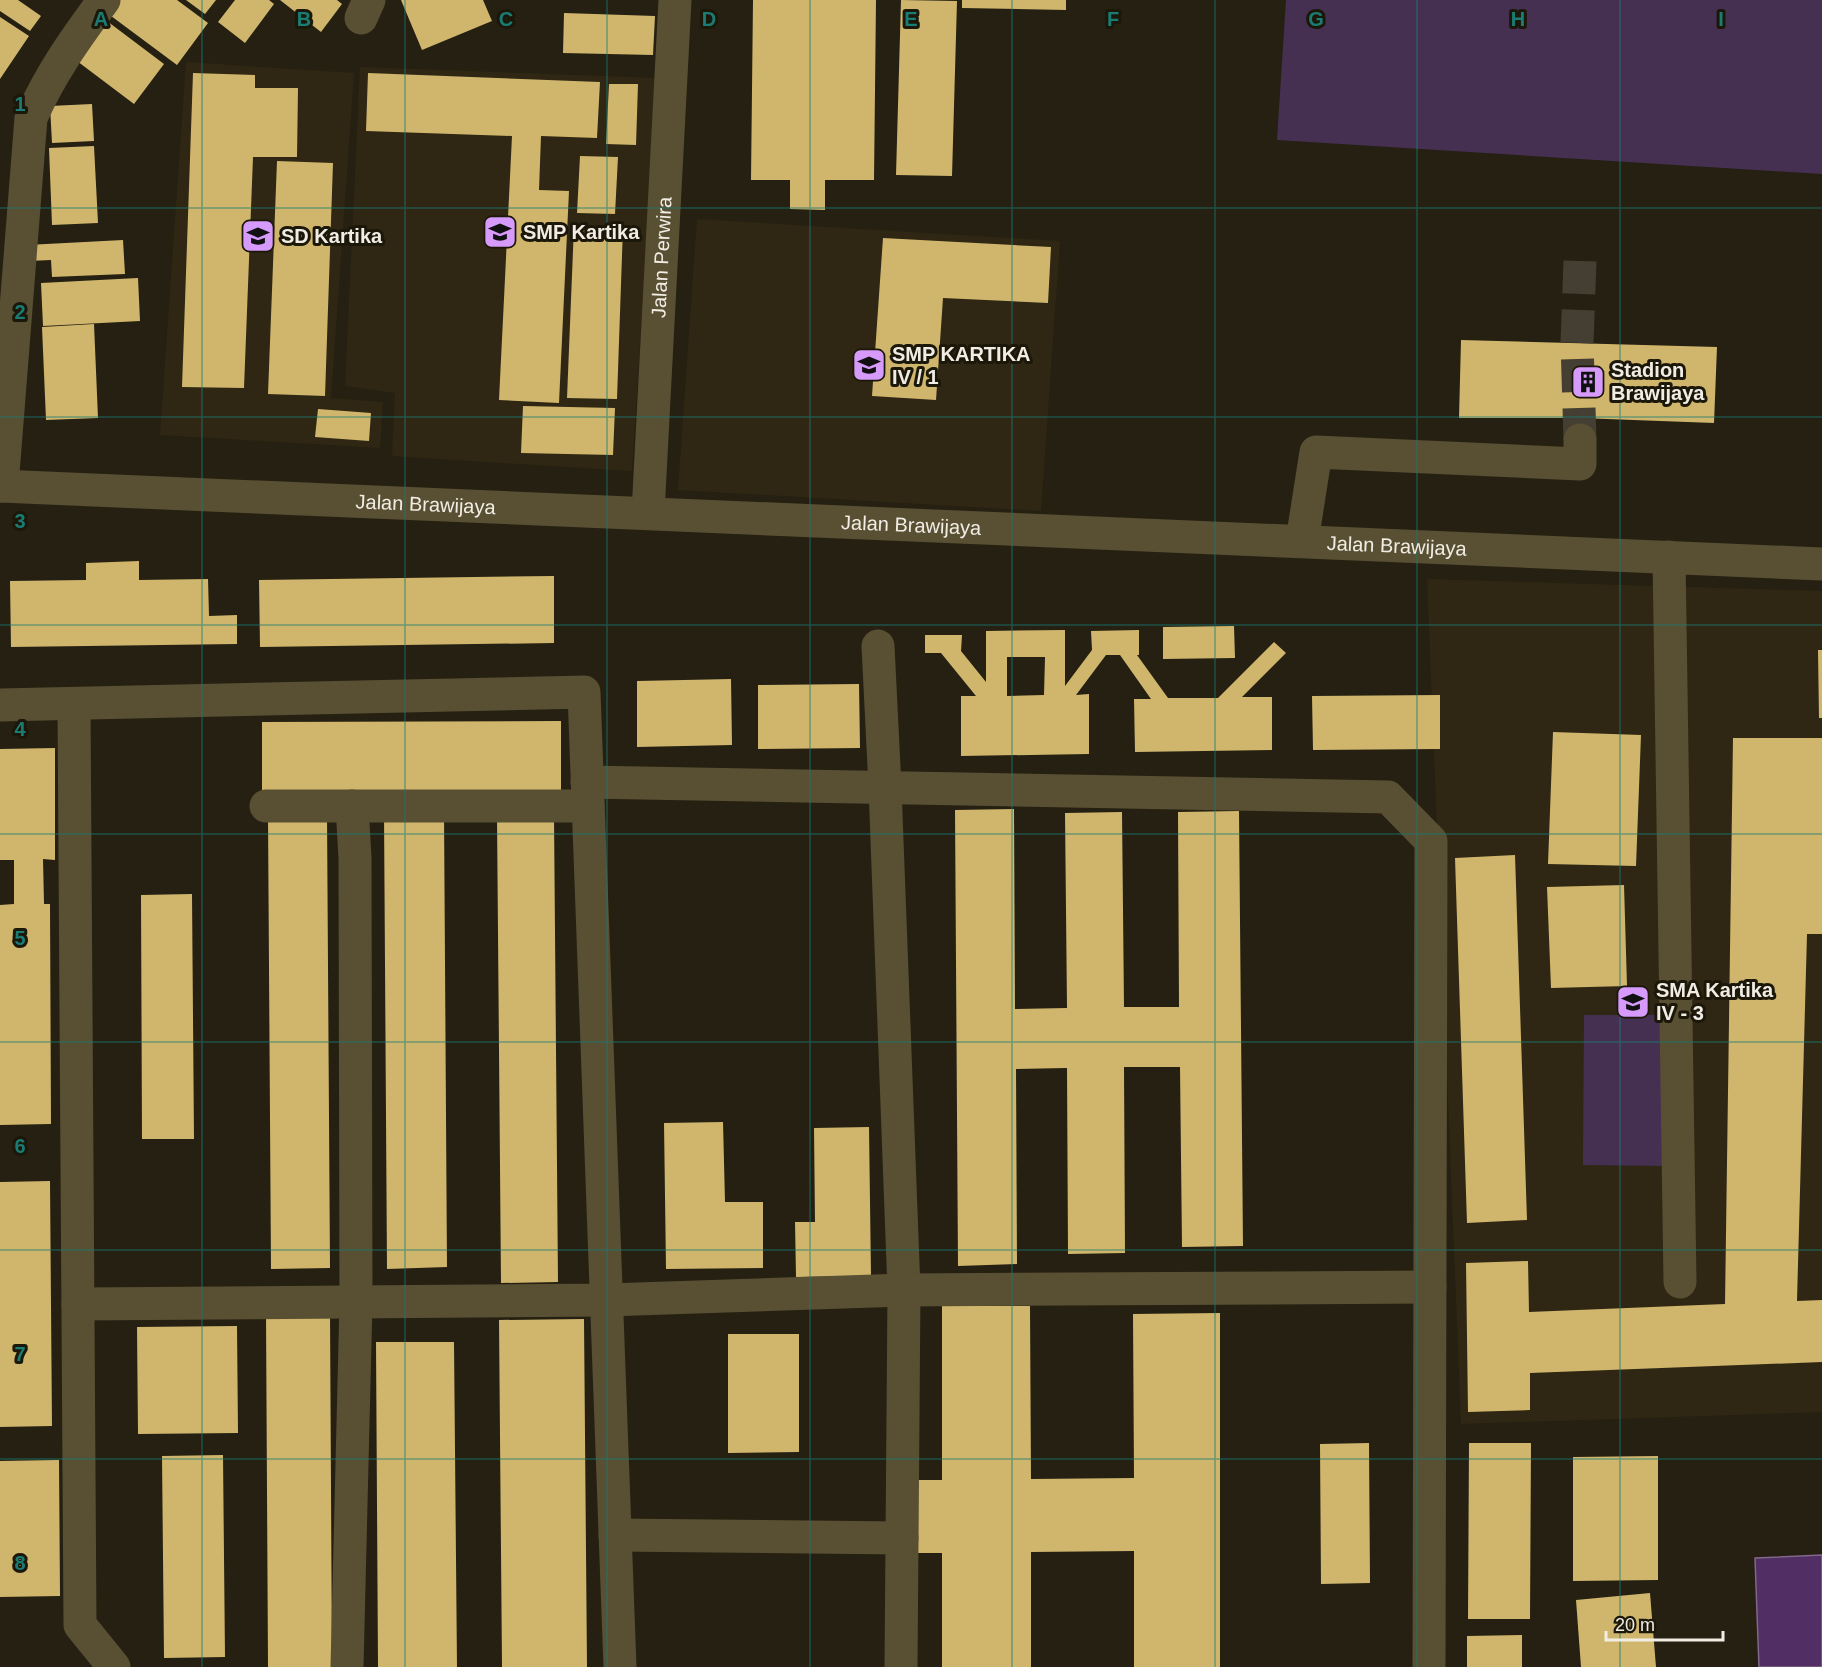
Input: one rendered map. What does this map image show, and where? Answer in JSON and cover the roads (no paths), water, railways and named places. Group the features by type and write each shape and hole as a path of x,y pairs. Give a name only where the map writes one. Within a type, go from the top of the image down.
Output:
{"street":[{"path":"1,486 31,118 42,92 63,57 104,0"},
{"name":"Jalan Perwira","path":"648,513 675,0"},
{"path":"1302,541 1316,452 1580,464 1580,440"},
{"name":"Jalan Brawijaya","path":"1,486 1822,564"},
{"path":"1669,557 1680,1282"},
{"path":"878,646 904,1290 901,1667"},
{"path":"0,705 584,692 620,1667"},
{"path":"74,704 80,1625 114,1667"},
{"path":"266,806 352,806 588,794 885,787 1388,797 1431,841 1430,1667"},
{"path":"347,1667 356,1302 355,858 352,806"},
{"path":"78,1304 607,1300 904,1290 1430,1287"},
{"path":"615,1535 902,1538"}],"tunnel":[{"path":"1580,261 1577,343 1580,440"}],"place":[{"name":"SMP Kartika","path":"500,232"},
{"name":"SD Kartika","path":"258,236"},
{"name":"SMP KARTIKA IV / 1","path":"869,365"},
{"name":"Stadion Brawijaya","path":"1588,382"},
{"name":"SMA Kartika IV - 3","path":"1633,1002"}]}
